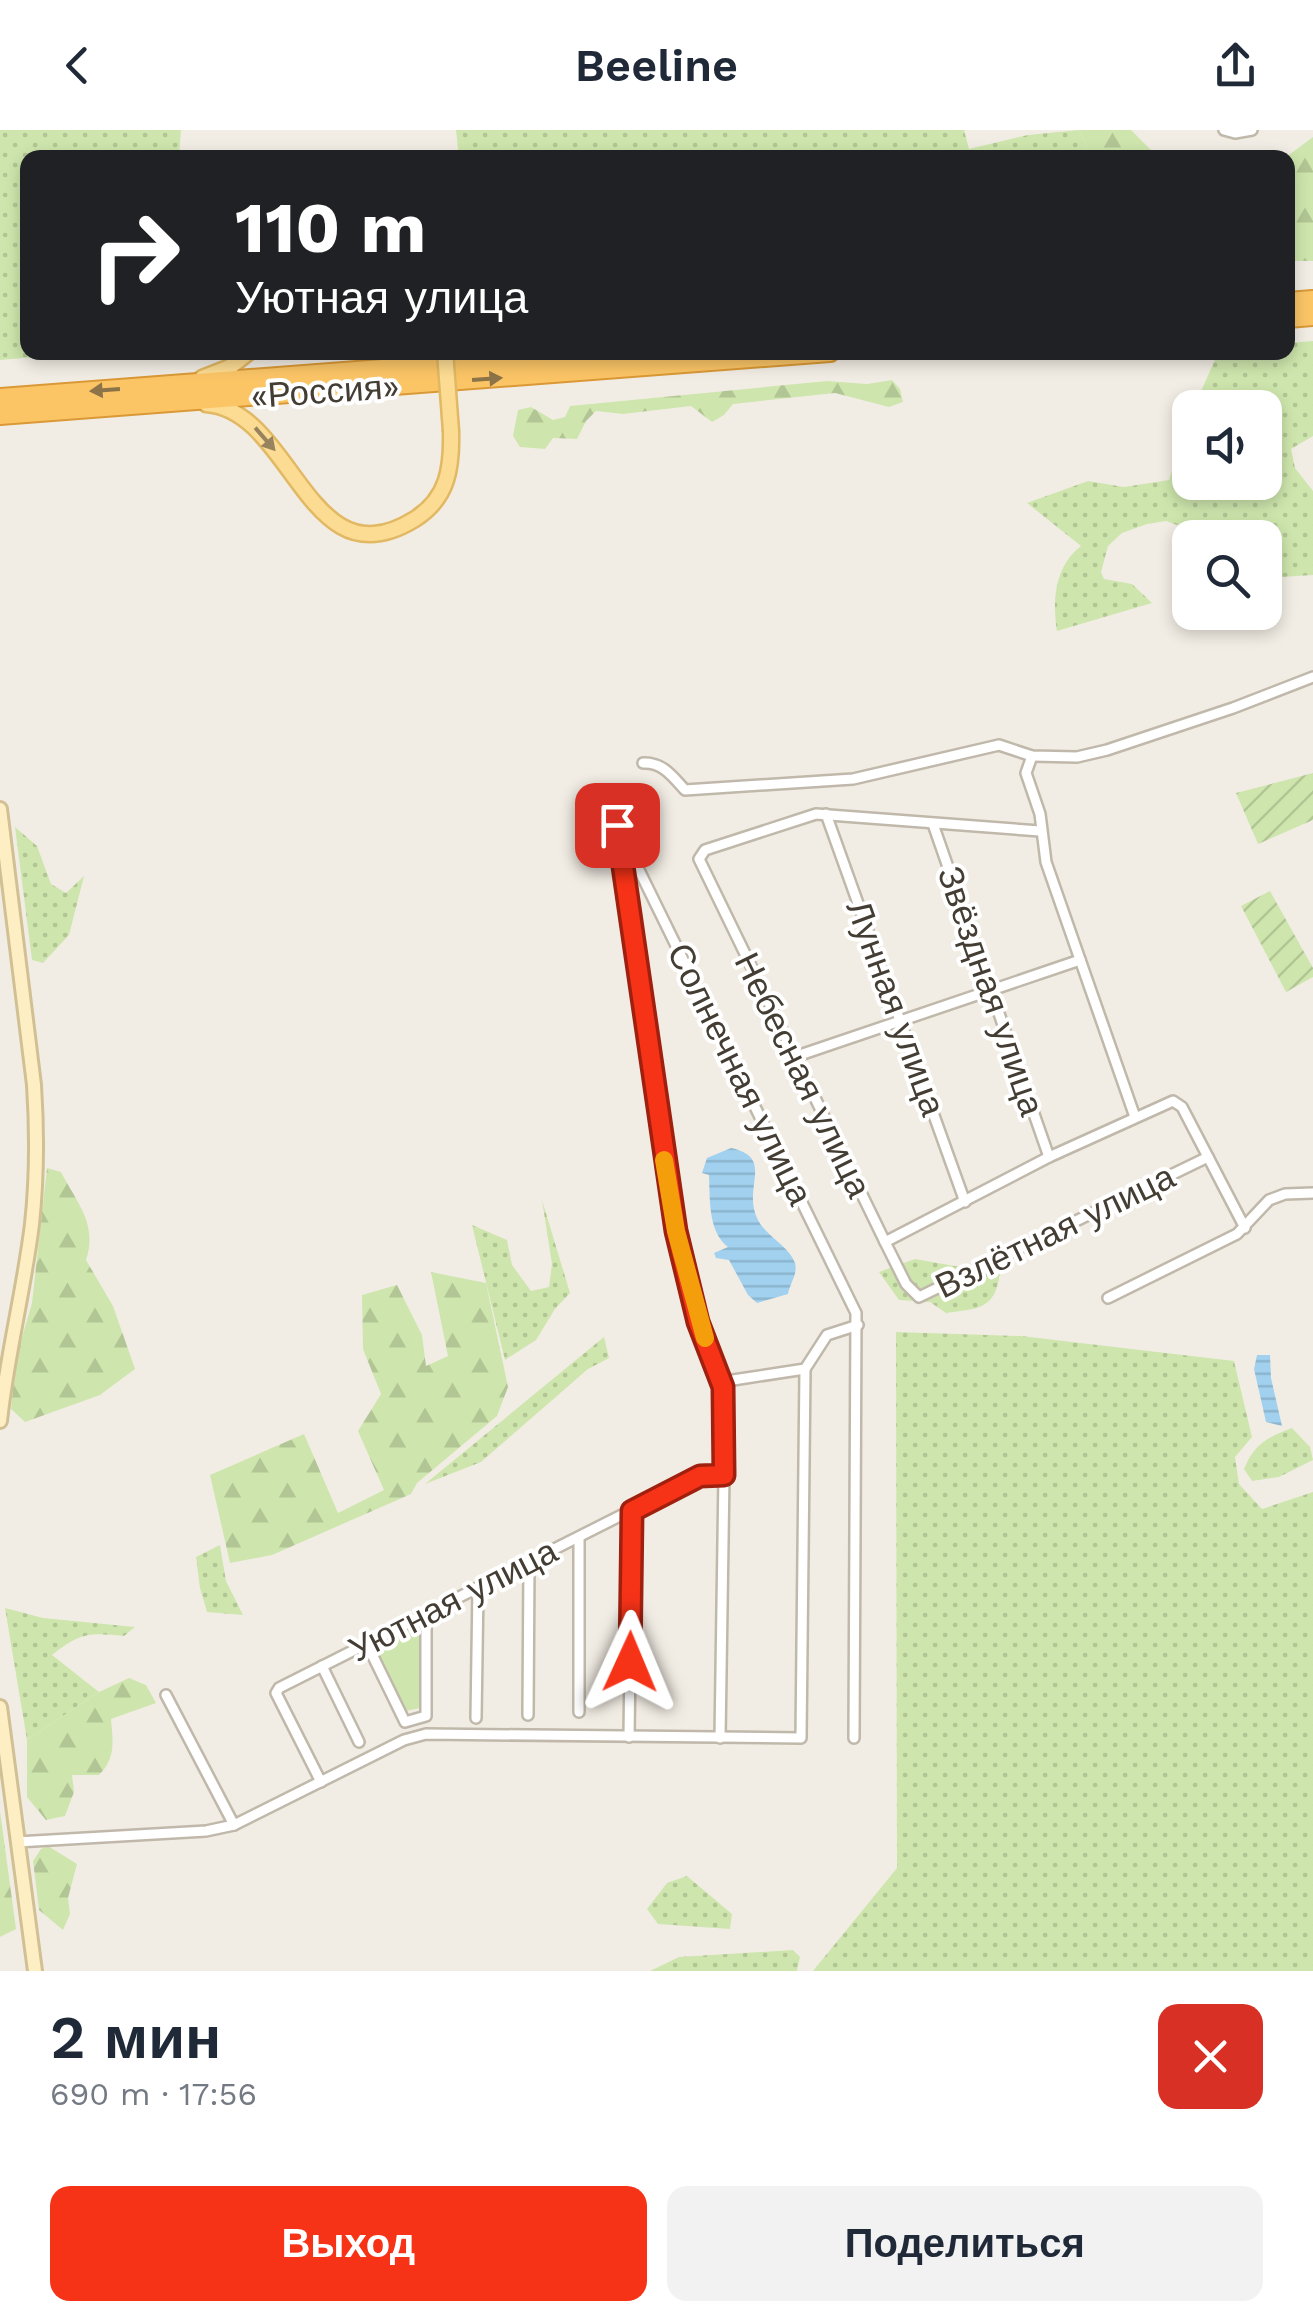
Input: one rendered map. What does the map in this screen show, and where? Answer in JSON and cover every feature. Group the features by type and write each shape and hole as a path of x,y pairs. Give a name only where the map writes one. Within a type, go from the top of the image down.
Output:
{"highway":[{"name":"«Россия»","path":"0,415 178,393 523,360"},
{"name":"«Россия»","path":"0,398 178,393 703,360"}],"main road":[{"path":"178,393 237,360"},
{"path":"178,393 216,404 247,420 267,440 323,515 345,528 368,532 398,528 431,507 450,476 452,431 446,360"},
{"path":"0,809 36,1129 32,1228 6,1360 0,1422"},
{"path":"0,1707 34,1971"}],"street":[{"path":"1224,130 1252,130"},
{"path":"643,763 654,762 667,770 685,790 853,779 1000,745 1032,756 1076,756 1108,750 1233,708 1313,676"},
{"path":"1032,756 1026,772 1040,814 1046,862 1135,1116"},
{"path":"826,814 1040,832"},
{"name":"Небесная улица","path":"826,814 705,850 699,859 906,1284"},
{"name":"Лунная улица","path":"826,814 965,1202"},
{"name":"Звёздная улица","path":"932,824 1050,1157"},
{"name":"Солнечная улица","path":"723,1387 698,1322 676,1231 617,825 852,1302 858,1325"},
{"path":"794,1057 1080,960"},
{"path":"884,1242 1167,1102 1178,1102 1245,1228"},
{"name":"Взлётная улица","path":"906,1284 919,1297 929,1294 1208,1158"},
{"path":"1108,1298 1245,1228 1269,1200 1285,1194 1313,1193"},
{"path":"17,1842 206,1831 234,1825 404,1740 426,1734 801,1738 804,1369 827,1335 858,1325 854,1738"},
{"path":"720,1738 723,1387 734,1380 804,1369"},
{"name":"Уютная улица","path":"321,1782 276,1692 700,1476 724,1475"},
{"path":"629,1737 632,1511"},
{"path":"579,1538 579,1712"},
{"path":"528,1715 529,1562"},
{"path":"476,1718 478,1588"},
{"path":"367,1644 405,1722 426,1716 426,1614"},
{"path":"322,1666 359,1742"},
{"path":"166,1695 234,1825"}],"green space":[{"path":"0,130 181,130 180,150 20,150 20,358 0,360"},
{"path":"456,130 964,130 969,149 1028,135 1079,130 1088,150 458,150"},
{"path":"1079,130 1131,130 1151,150 1088,150"},
{"path":"1313,137 1313,261 1295,261 1295,150"},
{"path":"1313,341 1313,436 1291,449 1295,468 1313,491 1313,575 1282,577 1282,520 1172,520 1172,523 1147,524 1122,533 1108,546 1101,572 1104,579 1132,584 1152,603 1057,631 1057,584 1066,563 1081,546 1027,503 1088,481 1124,487 1169,480 1172,471 1172,500 1282,500 1282,390 1202,390 1215,360 1295,360 1295,342"},
{"path":"892,380 900,389 903,402 889,407 835,393 733,404 712,422 691,406 623,414 596,411 577,439 553,438 545,449 520,447 513,436 518,410 531,407 553,420 565,417 570,406 827,381 867,384"},
{"path":"1313,773 1313,820 1258,844 1236,793"},
{"path":"15,827 37,846 51,884 66,893 84,876 69,935 43,963 32,960"},
{"path":"1270,891 1313,968 1313,977 1286,992 1241,906"},
{"path":"47,1168 61,1172 84,1214 89,1235 86,1260 113,1306 135,1369 100,1395 25,1422 11,1409 16,1358 32,1303"},
{"path":"542,1200 570,1293 536,1340 505,1360 472,1225 507,1240 512,1265 531,1291 549,1287 552,1264"},
{"path":"915,1259 1000,1274 994,1295 983,1305 946,1313 930,1302 899,1300 879,1272"},
{"path":"431,1272 486,1283 508,1387 497,1416 417,1483 411,1494 272,1555 230,1563 210,1475 304,1434 338,1513 384,1490 358,1431 381,1394 363,1349 362,1295 397,1285 422,1335 426,1366 448,1356"},
{"path":"896,1332 1021,1336 1234,1361 1252,1437 1235,1457 1239,1484 1262,1509 1313,1492 1313,1971 813,1971 897,1868"},
{"path":"604,1337 609,1358 588,1369 481,1462 425,1484"},
{"path":"1292,1428 1310,1447 1313,1460 1279,1477 1252,1481 1244,1469 1252,1453 1269,1438"},
{"path":"220,1545 226,1581 243,1615 207,1612 196,1557"},
{"path":"5,1608 43,1618 135,1627 124,1636 85,1636 52,1655 99,1692 27,1740"},
{"path":"420,1624 420,1708 406,1711 375,1647 377,1641"},
{"path":"129,1678 146,1685 156,1703 111,1719 112,1749 104,1769 99,1775 72,1775 74,1792 65,1816 46,1820 27,1797 27,1740 99,1692"},
{"path":"0,1811 16,1929 0,1937"},
{"path":"48,1846 77,1864 68,1898 70,1914 63,1930 39,1910 33,1861"},
{"path":"687,1876 732,1914 730,1929 658,1924 647,1909 667,1883"},
{"path":"793,1950 800,1957 797,1971 650,1971 679,1957"}],"water":[{"path":"731,1148 752,1159 758,1220 788,1251 796,1267 788,1294 757,1303 748,1295 729,1260 716,1258 714,1253 728,1247 713,1224 709,1175 702,1173 707,1158"},
{"path":"1257,1355 1270,1355 1282,1426 1266,1422 1254,1369"}],"slow traffic":[{"path":"664,1160 676,1231 705,1338"}],"route":[{"path":"617,825 676,1231 698,1322 723,1387 724,1475 700,1476 632,1511 630,1662"}]}
